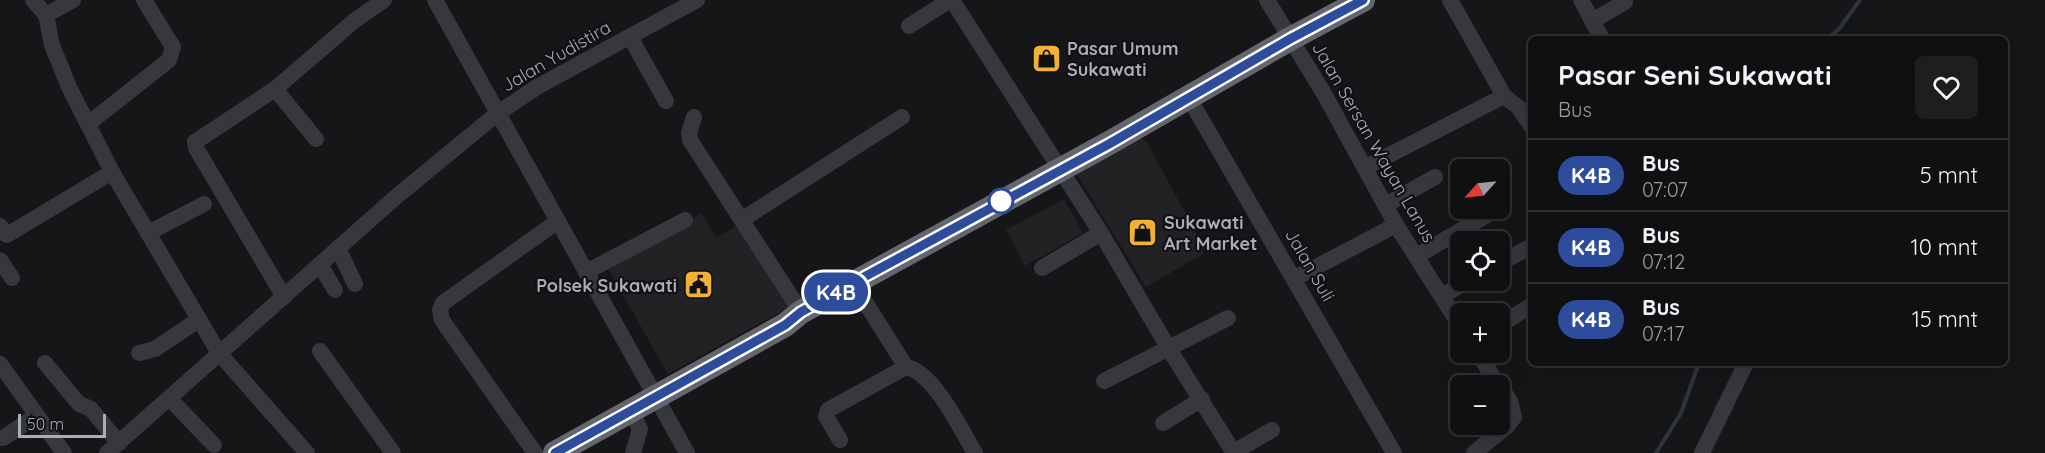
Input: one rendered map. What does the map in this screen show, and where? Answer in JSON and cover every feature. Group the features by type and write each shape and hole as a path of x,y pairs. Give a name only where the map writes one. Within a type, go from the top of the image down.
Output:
{"highway":[{"path":"555,453 630,409 785,325 801,312 1364,0"}],"street":[{"path":"33,0 46,15 52,45 112,172 198,320 219,353 307,453"},
{"path":"46,15 73,0"},
{"path":"88,124 169,60 173,46 144,0"},
{"path":"284,297 195,144 275,89 354,21 384,0"},
{"path":"435,0 687,453"},
{"name":"Jalan Yudistira","path":"113,448 338,248 498,113 537,87 697,0"},
{"path":"909,26 951,0 1101,233 1169,349 1234,453 1272,430"},
{"name":"Jalan Sersan Wayan Lanus","path":"1267,0 1366,167 1396,225 1450,309"},
{"path":"1450,0 1504,96 1518,107 1528,121"},
{"path":"1581,0 1600,36"},
{"path":"1592,21 1625,2"},
{"path":"630,37 666,100"},
{"path":"275,89 316,139"},
{"path":"1366,167 1504,96"},
{"name":"Jalan Suli","path":"1189,98 1394,453"},
{"path":"694,117 689,133 690,140 801,312"},
{"path":"743,219 902,117"},
{"path":"2,234 112,172"},
{"path":"1387,204 1435,177"},
{"path":"148,233 204,204"},
{"path":"1417,256 1481,219"},
{"path":"586,272 685,220"},
{"path":"535,453 442,320 440,310 443,303 558,221"},
{"path":"1295,278 1396,225"},
{"path":"1042,268 1101,233"},
{"path":"338,248 355,284"},
{"path":"1510,258 1528,248"},
{"path":"0,260 12,278"},
{"path":"320,265 335,290"},
{"path":"853,283 906,367"},
{"path":"1442,296 1450,291"},
{"path":"1510,318 1528,307"},
{"path":"1104,381 1228,318"},
{"path":"139,353 155,349 198,320"},
{"path":"320,351 393,453"},
{"path":"45,363 79,404 91,409 113,448"},
{"path":"0,364 64,453"},
{"path":"1702,453 1745,366"},
{"path":"840,440 826,416 828,410 906,367 914,368 942,398 972,452"},
{"path":"169,398 214,446"},
{"path":"1163,423 1202,399"},
{"path":"1510,401 1514,417 1510,421"},
{"path":"630,409 640,429 633,453"},
{"path":"3,438 36,416"},
{"path":"1474,453 1494,435"}],"shaded area":[{"path":"1135,137 1146,141 1202,244 1203,254 1146,287 1076,173"},
{"path":"1064,199 1083,233 1025,266 1006,230"},
{"name":"Polsek Sukawati","path":"702,213 716,238 739,224 791,306 668,374 606,265"}],"waterway":[{"path":"1831,36 1839,29 1860,0"},
{"path":"1656,453 1681,413 1698,366"}],"bus line":[{"name":"K4B","path":"555,453 630,409 785,325 801,312 1017,192 1109,144 1327,18 1363,0"}],"place":[{"name":"Pasar Umum Sukawati","path":"1046,58"},
{"name":"Sukawati Art Market","path":"1143,232"},
{"name":"Polsek Sukawati","path":"698,285"}]}
